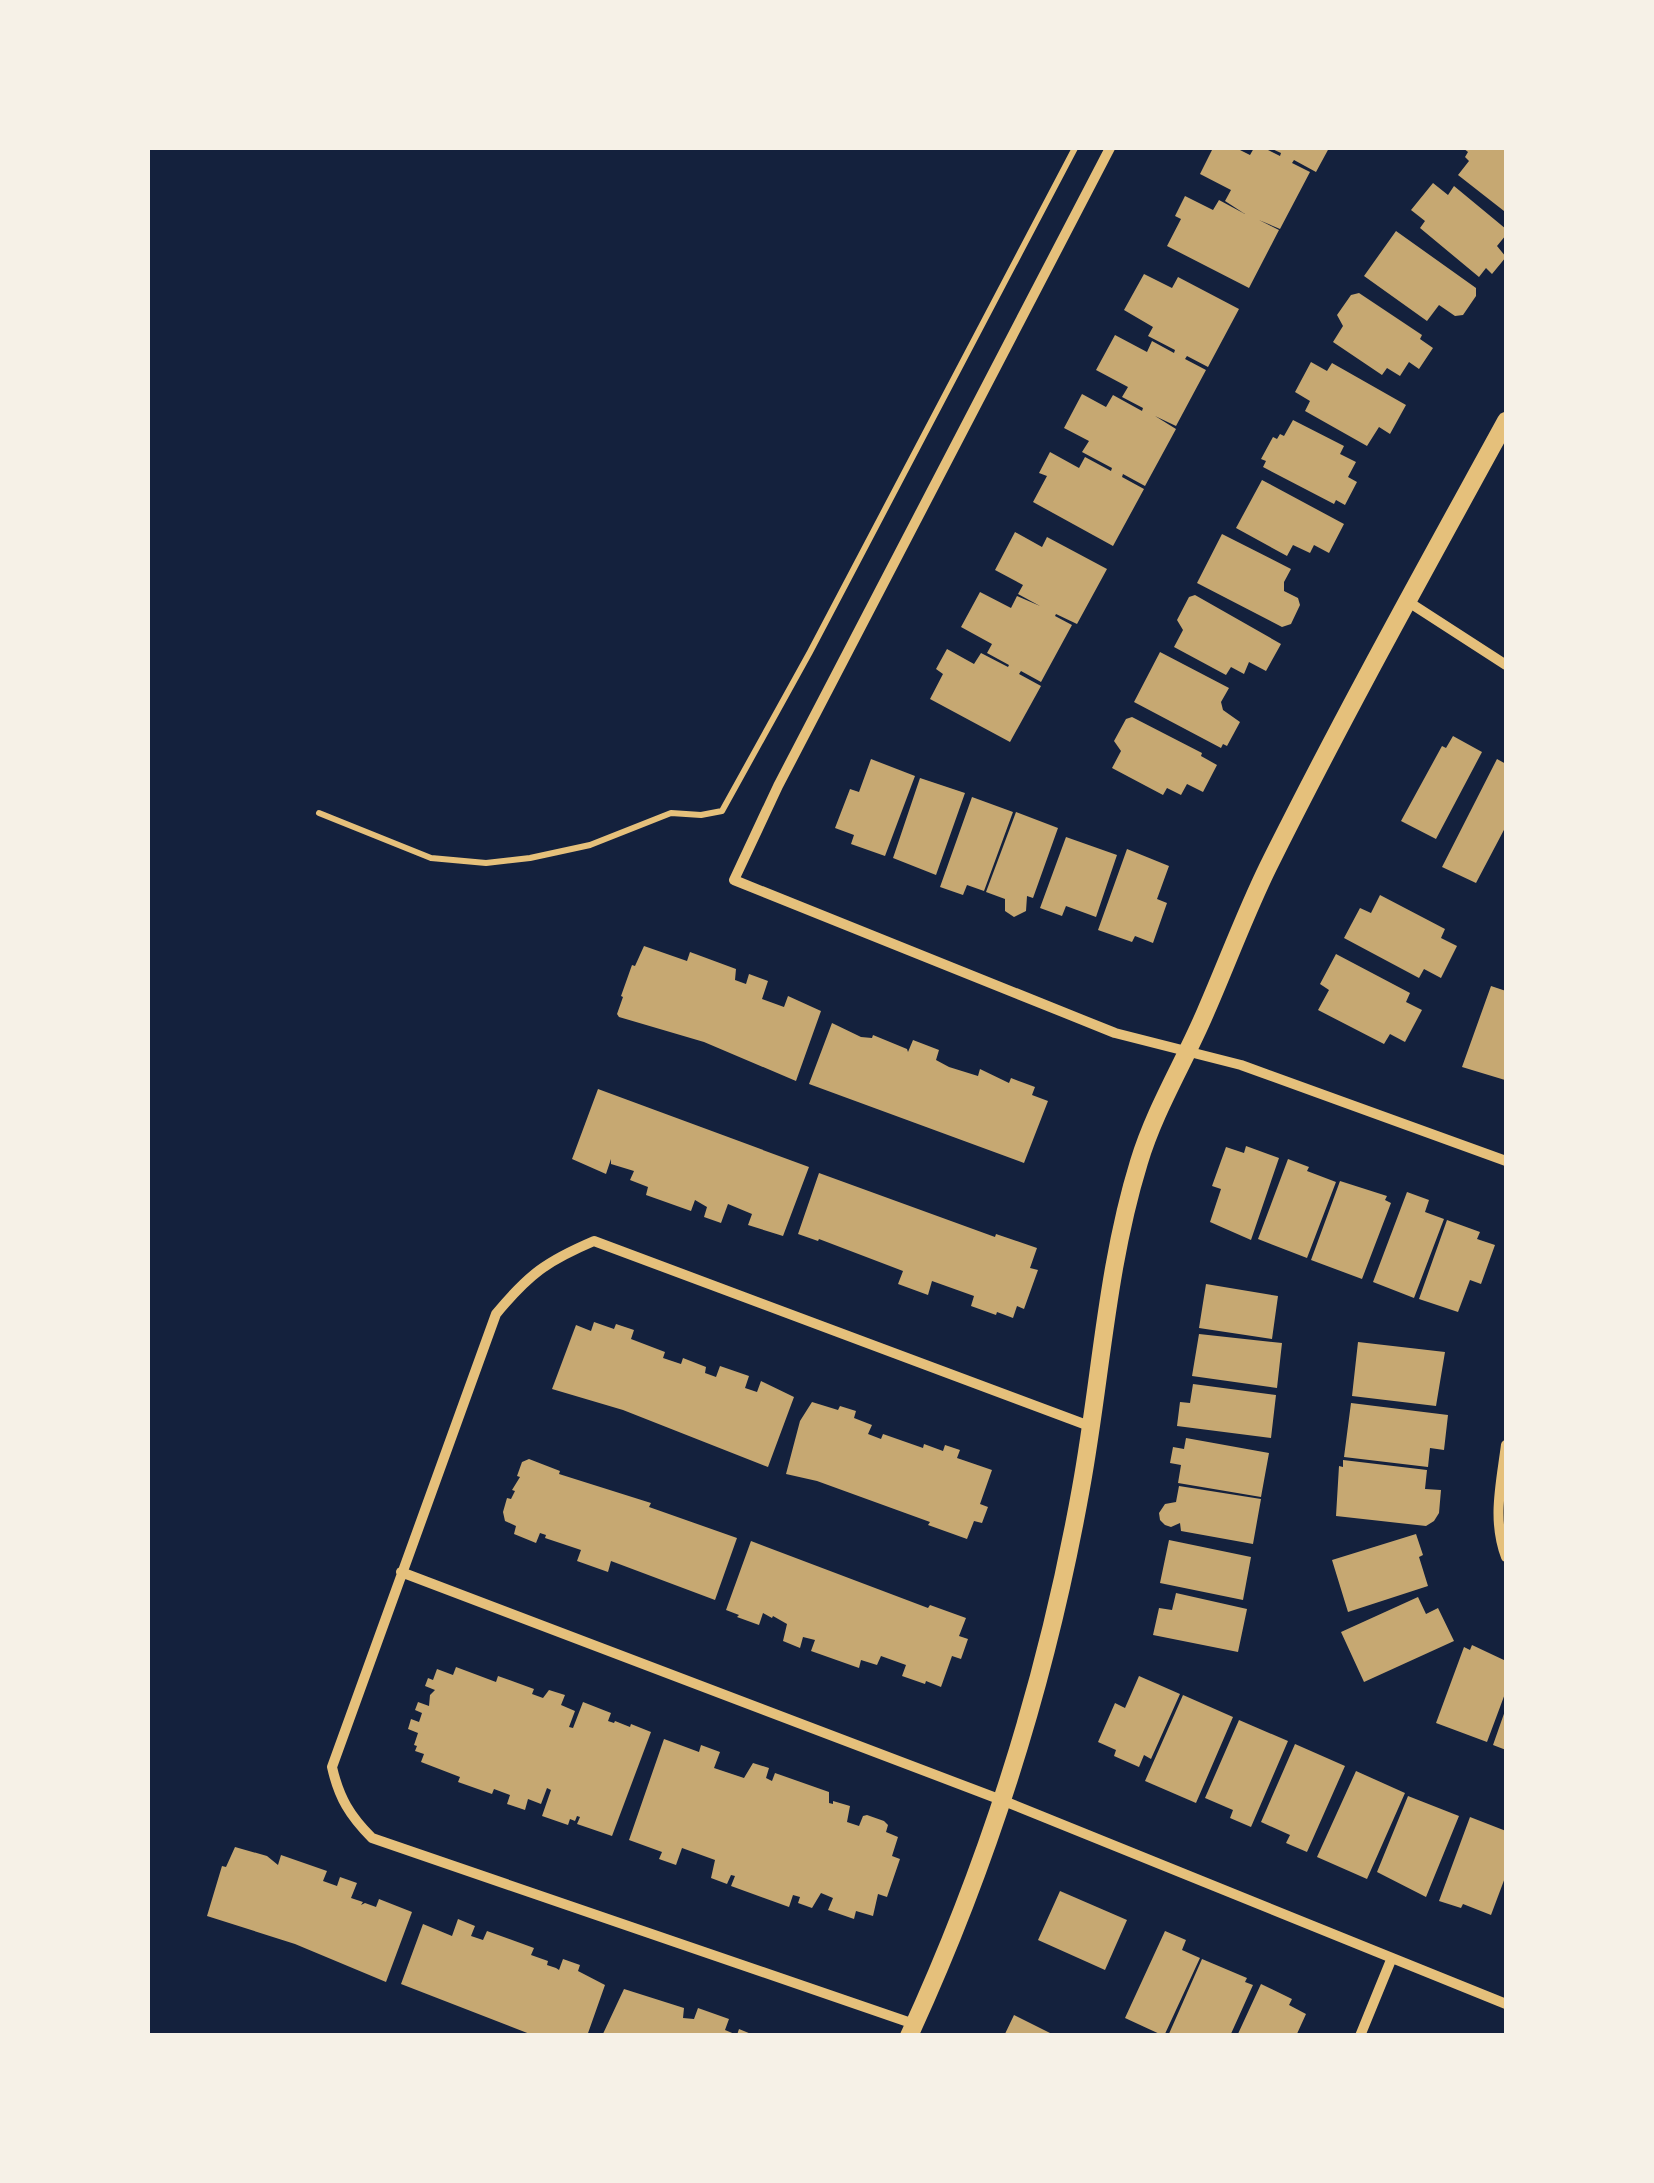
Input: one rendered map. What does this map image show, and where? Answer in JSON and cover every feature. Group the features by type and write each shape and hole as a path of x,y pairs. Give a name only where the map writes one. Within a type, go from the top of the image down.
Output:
{"street":[{"path":"1110,148 778,786 734,880 1115,1032 1241,1064 1506,1161"},
{"path":"1092,1427 594,1241 556,1257 522,1281 496,1314 332,1768 338,1794 352,1818 372,1838 912,2030 969,1896 1004,1800 1054,1622 1092,1427 1106,1312 1128,1200 1159,1105 1189,1050 1266,871 1506,421"},
{"path":"1407,601 1506,664"},
{"path":"1506,1445 1497,1510 1498,1534 1506,1557"},
{"path":"401,1572 1004,1800 1506,2004"},
{"path":"1360,2036 1391,1960"}],"path":[{"path":"319,813 431,858 486,863 590,845 670,813 701,815 722,810 1075,148"}],"building":[{"path":"1213,148 1236,148 1250,155 1254,148 1264,148 1280,156 1270,148 1329,148 1316,172 1294,160 1292,163 1310,172 1280,229 1259,220 1279,230 1249,288 1167,246 1181,219 1175,216 1185,196 1213,210 1219,200 1245,214 1225,201 1231,190 1200,174"},
{"path":"1463,148 1506,148 1504,211 1458,175 1469,161"},
{"path":"1433,183 1448,195 1454,186 1506,229 1497,246 1506,257 1492,274 1486,268 1479,277 1420,228 1425,221 1411,210"},
{"path":"1396,231 1476,288 1476,296 1463,315 1455,316 1439,305 1427,321 1364,276"},
{"path":"1144,274 1172,288 1178,277 1239,309 1208,367 1187,356 1185,359 1206,370 1176,426 1155,416 1176,429 1145,486 1123,474 1122,477 1144,489 1113,546 1033,502 1047,476 1039,473 1050,452 1079,468 1085,457 1111,471 1112,468 1082,452 1089,441 1064,428 1082,394 1106,407 1113,395 1142,411 1143,408 1122,397 1128,387 1096,370 1115,335 1147,352 1152,341 1174,353 1175,350 1148,336 1153,327 1124,310"},
{"path":"1359,293 1422,335 1420,339 1433,348 1419,369 1409,362 1400,376 1387,368 1382,375 1333,342 1343,326 1337,315 1351,295"},
{"path":"1311,362 1327,371 1332,363 1406,405 1390,434 1379,427 1367,446 1305,411 1310,401 1295,392"},
{"path":"1293,420 1344,446 1340,454 1356,462 1348,477 1357,482 1345,505 1336,500 1334,504 1263,467 1266,461 1261,459 1273,437 1284,436"},
{"path":"1262,480 1344,524 1329,553 1314,545 1310,553 1293,545 1287,556 1236,528"},
{"path":"1015,532 1042,547 1047,537 1107,569 1077,624 1056,614 1072,625 1041,682 1021,671 1019,674 1041,686 1010,742 930,699 943,674 936,669 947,649 974,664 981,653 1009,665 987,653 992,644 961,627 980,592 1011,608 1017,596 1040,606 1018,594 1023,585 995,570"},
{"path":"1222,534 1291,569 1284,591 1298,598 1300,605 1291,624 1282,627 1197,583"},
{"path":"1195,595 1281,644 1266,671 1249,662 1244,674 1231,667 1226,675 1174,647 1183,630 1177,620 1189,597"},
{"path":"1160,652 1229,688 1221,702 1223,710 1240,722 1227,746 1223,744 1221,748 1134,702"},
{"path":"1132,717 1202,753 1217,765 1203,792 1187,784 1181,795 1167,788 1163,795 1112,768 1121,751 1114,741 1126,719"},
{"path":"1453,736 1482,752 1436,839 1401,821 1442,746 1446,748"},
{"path":"871,759 915,776 885,856 851,844 854,835 835,828 850,789 859,792"},
{"path":"1497,759 1506,764 1506,826 1476,883 1442,867"},
{"path":"920,778 965,793 936,875 893,858"},
{"path":"972,797 1013,812 984,891 967,885 963,895 940,887"},
{"path":"1016,812 1058,828 1033,898 1027,896 1026,911 1014,917 1005,911 1005,899 986,892"},
{"path":"1066,837 1117,855 1096,917 1066,906 1062,916 1040,908"},
{"path":"1127,849 1169,866 1157,899 1167,903 1153,943 1135,936 1132,942 1098,930"},
{"path":"1380,895 1445,929 1441,938 1457,946 1441,978 1424,969 1419,978 1344,938 1360,908 1371,913"},
{"path":"644,946 687,961 690,952 736,969 735,980 746,984 749,974 768,981 762,999 784,1007 788,996 821,1011 796,1081 704,1042 619,1017 621,996"},
{"path":"1336,954 1410,993 1406,1002 1422,1010 1405,1042 1390,1034 1384,1044 1318,1010 1329,990 1320,984"},
{"path":"1491,986 1506,991 1505,1080 1462,1067"},
{"path":"832,1023 861,1037 873,1035 908,1052 913,1040 939,1050 936,1060 949,1067 978,1076 980,1069 1009,1083 1011,1078 1035,1087 1032,1095 1048,1101 1024,1163 809,1084"},
{"path":"598,1089 809,1167 783,1236 748,1225 752,1214 728,1204 721,1223 704,1217 707,1207 695,1200 691,1211 646,1195 648,1187 630,1180 634,1171 611,1164 611,1159 606,1174 572,1159"},
{"path":"1246,1146 1279,1158 1251,1240 1210,1222 1221,1189 1212,1186 1226,1147 1244,1153"},
{"path":"1288,1159 1336,1182 1307,1258 1258,1239"},
{"path":"819,1173 995,1237 996,1234 1037,1248 1030,1268 1038,1270 1024,1309 1017,1306 1013,1318 997,1312 996,1315 971,1306 974,1296 932,1281 928,1295 898,1284 903,1271 798,1234"},
{"path":"1340,1181 1387,1196 1385,1200 1391,1203 1362,1279 1311,1260"},
{"path":"1407,1192 1429,1200 1425,1212 1444,1219 1414,1298 1373,1282"},
{"path":"1447,1220 1480,1232 1477,1239 1495,1245 1481,1284 1470,1280 1458,1312 1419,1299"},
{"path":"1206,1284 1278,1296 1272,1339 1199,1328"},
{"path":"594,1322 634,1330 631,1339 665,1352 663,1358 681,1364 683,1358 706,1367 705,1373 716,1377 720,1366 749,1376 745,1388 757,1392 761,1381 794,1397 768,1467 623,1410 552,1389 576,1325 591,1331"},
{"path":"1199,1334 1282,1343 1277,1388 1192,1376"},
{"path":"1358,1342 1445,1352 1436,1406 1352,1396"},
{"path":"1193,1384 1276,1395 1271,1438 1177,1426 1180,1402 1190,1403"},
{"path":"812,1402 856,1411 854,1418 872,1425 868,1434 881,1439 883,1434 943,1451 945,1445 960,1450 957,1458 992,1470 980,1504 988,1507 982,1523 974,1521 967,1539 817,1481 786,1474 800,1421"},
{"path":"1351,1403 1448,1415 1444,1450 1430,1448 1428,1467 1344,1457"},
{"path":"1186,1438 1269,1453 1261,1497 1178,1483 1181,1465 1170,1463 1173,1447 1184,1449"},
{"path":"529,1459 560,1471 559,1474 651,1503 649,1507 737,1538 715,1600 611,1561 608,1572 577,1561 581,1550 540,1533 536,1543 514,1534 516,1526 505,1521 503,1512 507,1498 511,1499 515,1491 512,1490 520,1477 517,1476 522,1462"},
{"path":"1343,1460 1427,1470 1425,1489 1441,1490 1439,1513 1426,1526 1336,1516 1339,1466 1343,1467"},
{"path":"1179,1486 1261,1499 1253,1544 1181,1531 1180,1523 1165,1525 1159,1513 1165,1504 1176,1502"},
{"path":"1416,1534 1428,1586 1348,1612 1332,1560"},
{"path":"1169,1540 1251,1557 1243,1600 1160,1583"},
{"path":"751,1541 928,1608 930,1605 966,1618 959,1636 968,1639 961,1659 952,1656 941,1687 926,1681 925,1684 902,1676 906,1665 881,1656 877,1665 861,1660 859,1668 811,1651 815,1640 803,1637 800,1648 783,1641 787,1624 773,1616 763,1613 759,1625 737,1617 726,1610"},
{"path":"1176,1593 1247,1609 1238,1652 1153,1635 1159,1608 1172,1610"},
{"path":"1418,1597 1426,1614 1438,1608 1454,1641 1364,1682 1341,1632"},
{"path":"1472,1645 1506,1661 1506,1691 1487,1742 1436,1723 1464,1647 1470,1650"},
{"path":"456,1667 496,1682 498,1676 534,1689 532,1694 543,1698 549,1690 565,1695 561,1705 575,1711 569,1727 573,1728 583,1702 611,1713 608,1721 651,1732 612,1836 577,1824 577,1816 568,1825 542,1816 551,1790 547,1788 541,1804 528,1799 525,1810 507,1804 510,1795 494,1789 492,1794 458,1782 460,1777 421,1762 424,1754 415,1751 414,1745 418,1733 408,1729 411,1719 419,1722 422,1713 415,1710 418,1702 429,1706 435,1690 425,1686 428,1678 433,1680 437,1669 453,1675"},
{"path":"1139,1676 1180,1694 1151,1759 1144,1755 1139,1767 1114,1756 1116,1750 1098,1742 1115,1703 1125,1708"},
{"path":"1183,1695 1233,1717 1196,1803 1145,1781"},
{"path":"1506,1708 1506,1750 1493,1745"},
{"path":"1239,1720 1288,1741 1251,1827 1230,1818 1233,1810 1205,1798"},
{"path":"664,1739 699,1752 701,1745 720,1752 714,1768 744,1778 753,1763 769,1768 766,1778 772,1781 775,1773 829,1792 829,1803 850,1806 847,1822 859,1826 867,1815 884,1821 888,1825 886,1832 898,1837 892,1856 900,1859 887,1897 878,1894 873,1916 856,1911 854,1919 828,1910 833,1898 821,1893 812,1908 798,1903 800,1897 793,1895 789,1907 731,1886 735,1876 731,1875 727,1884 711,1878 715,1860 682,1848 676,1865 659,1859 662,1852 629,1840"},
{"path":"1295,1744 1345,1766 1307,1852 1286,1843 1290,1835 1261,1822"},
{"path":"1356,1771 1405,1793 1367,1879 1317,1857"},
{"path":"1408,1796 1459,1816 1426,1897 1377,1872"},
{"path":"1470,1817 1506,1831 1506,1875 1491,1915 1463,1904 1461,1908 1439,1901"},
{"path":"235,1847 267,1856 278,1865 281,1855 327,1871 323,1881 337,1886 340,1877 357,1883 351,1898 363,1902 361,1905 376,1907 379,1899 412,1912 386,1982 295,1944 207,1916 222,1866 226,1867"},
{"path":"1060,1891 1127,1920 1105,1970 1038,1940"},
{"path":"458,1919 475,1926 471,1936 483,1940 487,1931 534,1948 531,1955 548,1961 547,1965 559,1970 563,1959 580,1965 578,1971 605,1985 587,2036 535,2036 401,1984 423,1924 452,1936"},
{"path":"1165,1931 1186,1940 1182,1950 1200,1958 1164,2036 1125,2018"},
{"path":"1202,1959 1247,1978 1245,1982 1253,1985 1230,2036 1168,2036"},
{"path":"1261,1984 1292,1999 1289,2005 1306,2014 1296,2036 1237,2036"},
{"path":"624,1989 684,2008 683,2018 694,2019 698,2008 729,2019 725,2030 737,2035 739,2029 756,2036 602,2036"},
{"path":"1014,2015 1056,2036 1004,2036"}]}
